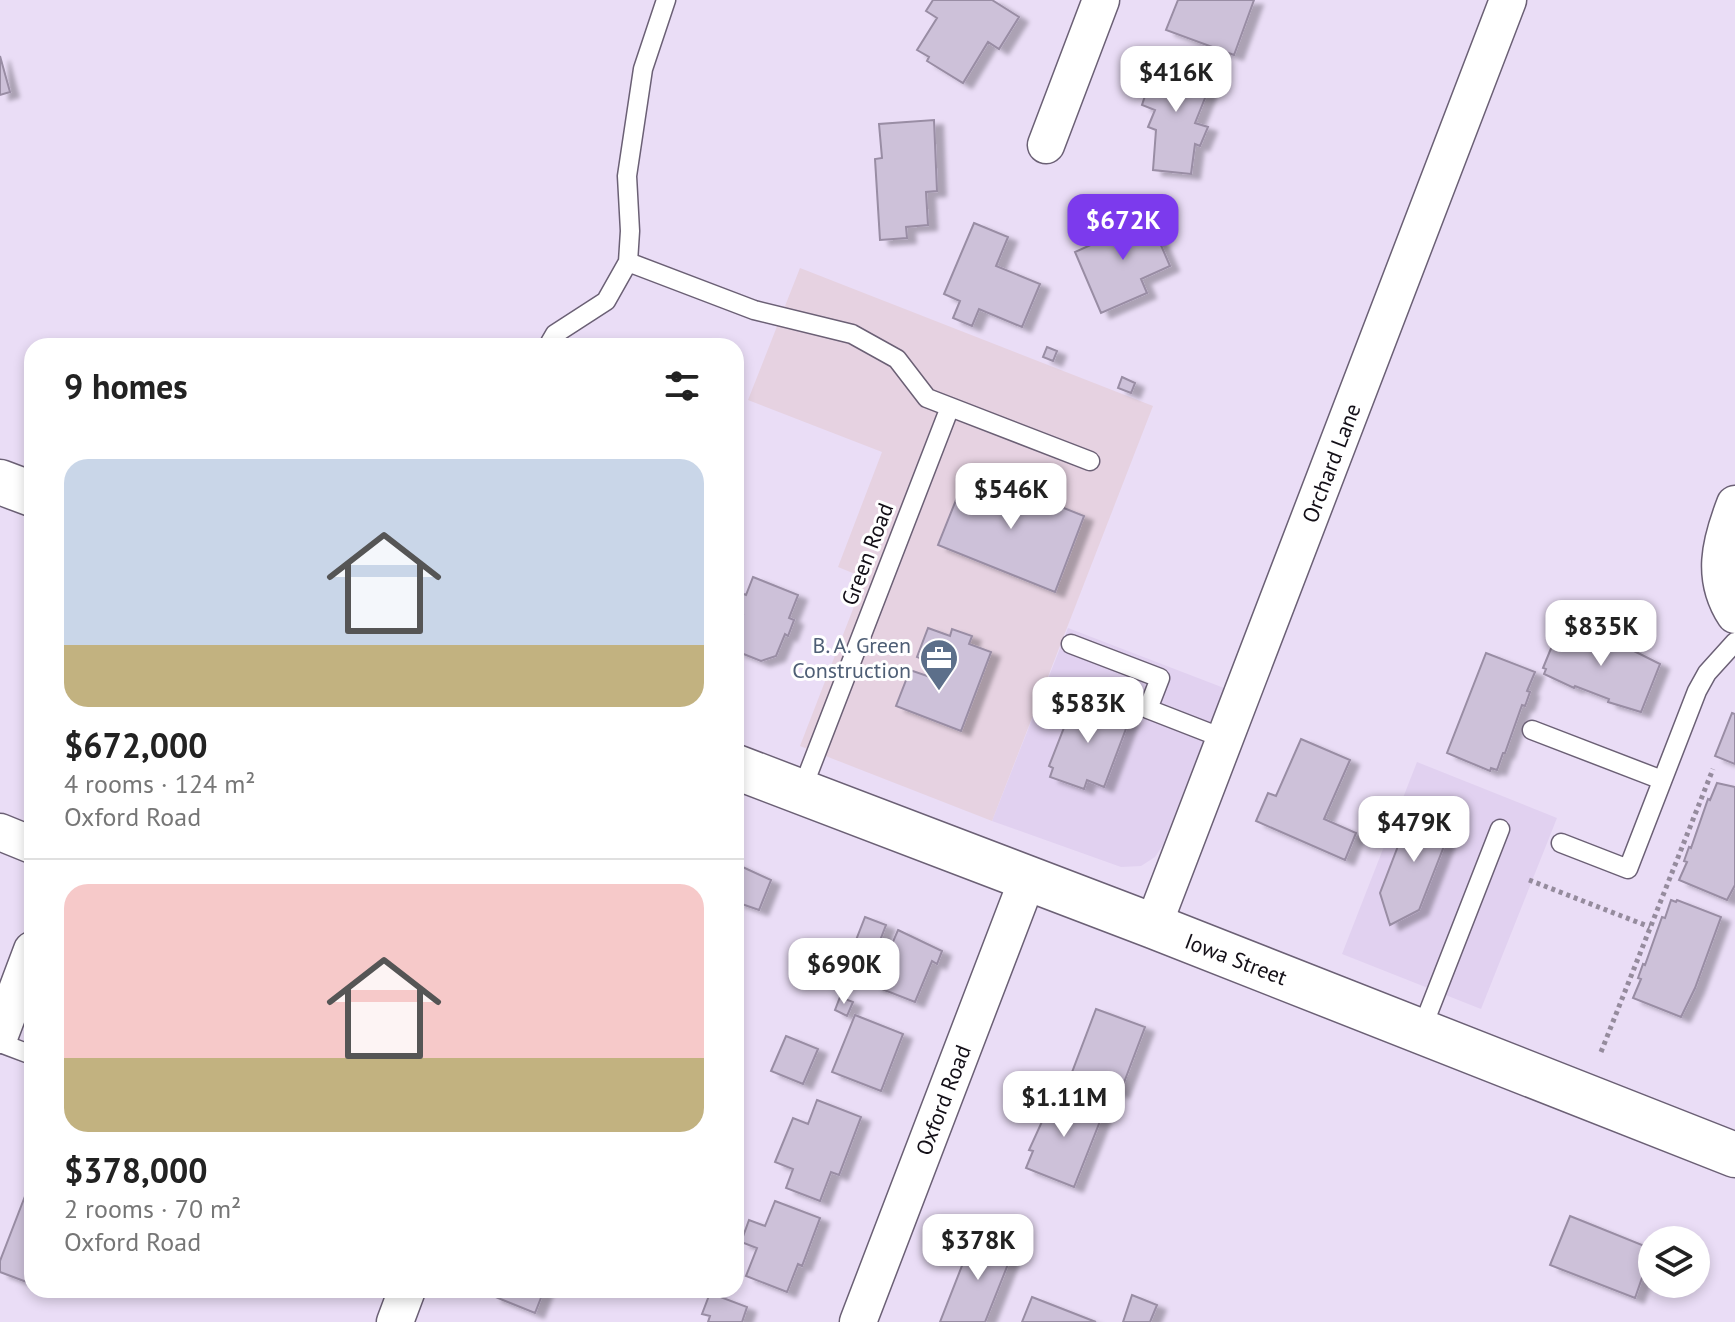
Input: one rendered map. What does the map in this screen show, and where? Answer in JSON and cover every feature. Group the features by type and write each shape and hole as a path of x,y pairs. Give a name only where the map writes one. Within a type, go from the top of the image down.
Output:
{"highway":[{"path":"0,482 24,491"},
{"name":"Iowa Street","path":"744,770 1153,926 1735,1155"}],"street":[{"path":"1046,145 1101,0"},
{"name":"Orchard Lane","path":"1153,926 1508,0"},
{"path":"1735,504 1720,551 1719,570 1721,586 1735,615"},
{"path":"0,832 24,842"},
{"name":"Oxford Road","path":"858,1322 1028,878"},
{"path":"0,1035 24,971"},
{"path":"395,1322 404,1298"}],"lane":[{"path":"553,338 606,301 628,262 630,161 643,69 666,0"},
{"path":"628,262 754,310 852,334 897,359 927,398 1090,461"},
{"name":"Green Road","path":"801,792 950,407"},
{"path":"1561,843 1628,869 1697,691 1707,673 1735,642"},
{"path":"1071,644 1160,678 1148,709 1225,739"},
{"path":"1532,730 1662,780"},
{"path":"1421,1031 1500,829"},
{"path":"0,1043 24,1052"}],"path":[{"path":"1601,1052 1713,769"},
{"path":"1529,880 1650,927"}],"shaded area":[{"path":"800,268 1153,406 992,821 800,746 865,578 838,567 882,452 748,400"},
{"path":"1068,628 1224,688 1163,845 1155,857 1141,866 1121,867 992,821"},
{"path":"1417,762 1557,818 1481,1009 1342,954"}],"building":[{"path":"933,0 992,0 1019,17 999,49 988,42 963,83 927,61 929,57 917,50 937,18 926,11"},
{"path":"1178,0 1254,0 1234,55 1166,30"},
{"path":"0,56 10,92 0,95"},
{"path":"1158,56 1213,78 1195,123 1208,127 1200,146 1195,144 1191,174 1153,170 1156,130 1148,127 1155,110 1142,105"},
{"path":"934,120 937,191 926,192 928,225 906,227 907,238 880,240 875,159 882,158 879,124"},
{"path":"1146,211 1170,266 1141,279 1147,293 1101,313 1075,252 1115,234 1111,226"},
{"path":"974,223 1008,237 996,266 1040,284 1022,327 979,309 972,326 953,318 960,301 944,294"},
{"path":"1047,347 1057,351 1053,361 1043,357"},
{"path":"1122,377 1135,383 1131,393 1118,388"},
{"path":"968,470 1084,516 1055,592 938,545"},
{"path":"753,577 798,595 789,618 794,620 776,656 761,661 744,654 746,595"},
{"path":"1561,624 1632,650 1660,664 1641,712 1608,702 1609,699 1544,674 1546,669 1543,668"},
{"name":"B. A. Green Construction","path":"928,628 950,636 952,629 972,636 969,644 991,652 961,731 896,706 910,670 930,677 935,664 917,657"},
{"path":"1486,653 1535,672 1525,706 1522,705 1505,753 1497,770 1491,768 1490,771 1447,753"},
{"path":"1076,697 1130,718 1104,787 1087,780 1084,789 1050,777 1053,768 1049,766"},
{"path":"1732,713 1735,714 1735,764 1715,756"},
{"path":"1301,739 1350,760 1324,819 1356,833 1345,860 1256,821 1268,793 1276,796"},
{"path":"1717,783 1735,787 1735,885 1727,900 1679,880 1687,862 1684,861 1689,847"},
{"path":"1413,807 1453,823 1419,910 1390,925 1380,893"},
{"path":"744,868 771,880 759,910 744,905"},
{"path":"1671,900 1721,917 1681,1017 1633,998 1643,964"},
{"path":"865,917 886,925 872,961 851,953"},
{"path":"898,930 942,951 937,964 932,961 915,1002 874,986"},
{"path":"840,997 853,1002 847,1016 835,1010"},
{"path":"1096,1009 1145,1027 1120,1093 1071,1075"},
{"path":"855,1015 903,1034 881,1091 832,1072"},
{"path":"786,1036 818,1049 803,1084 771,1071"},
{"path":"1055,1093 1104,1111 1074,1187 1026,1168 1033,1151 1029,1150"},
{"path":"817,1100 861,1117 839,1175 831,1172 820,1201 786,1188 793,1169 775,1162 793,1118 808,1124"},
{"path":"24,1199 24,1281 0,1272 0,1261"},
{"path":"775,1201 820,1218 802,1266 798,1264 787,1292 746,1276 757,1248 744,1243 749,1220 765,1226"},
{"path":"1570,1216 1638,1243 1638,1289 1635,1298 1550,1265"},
{"path":"974,1235 1014,1249 985,1322 940,1322"},
{"path":"1132,1295 1157,1305 1150,1322 1123,1322"},
{"path":"1032,1297 1096,1322 1022,1322"},
{"path":"498,1298 541,1298 535,1313"},
{"path":"708,1298 723,1298 747,1307 742,1322 708,1322 710,1316 702,1314"}],"place":[{"name":"B. A. Green Construction","path":"939,692"}]}
